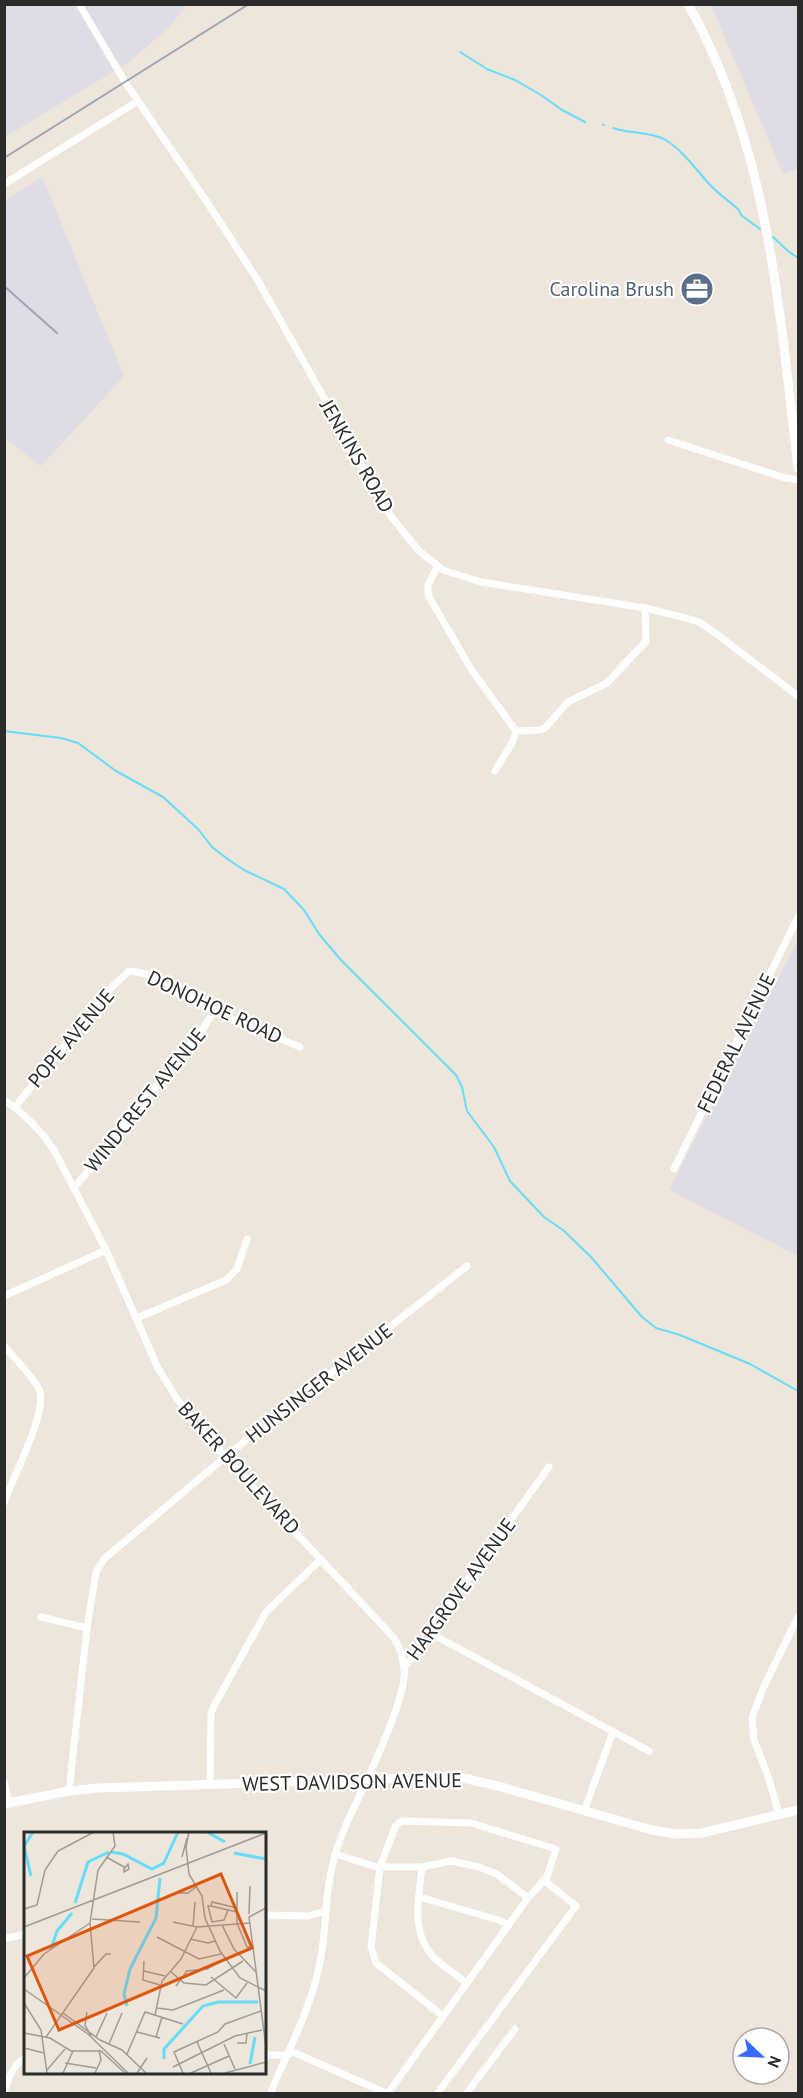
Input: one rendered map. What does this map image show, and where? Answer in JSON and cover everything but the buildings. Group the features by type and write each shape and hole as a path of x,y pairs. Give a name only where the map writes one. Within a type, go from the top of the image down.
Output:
{"street":[{"name":"JENKINS ROAD","path":"79,4 138,101 257,279 390,515 411,543 437,567 457,576 481,582 645,608 699,622 798,696"},
{"path":"688,4 714,56 739,119 759,191 771,256 798,468"},
{"path":"4,184 138,101"},
{"path":"668,440 782,477 798,480"},
{"path":"437,567 428,585 429,595 471,669 516,731"},
{"path":"516,731 545,728 567,702 607,684 646,642 645,608"},
{"path":"495,771 512,743 516,731"},
{"name":"FEDERAL AVENUE","path":"674,1169 798,917"},
{"name":"DONOHOE ROAD","path":"129,971 143,973 164,982 214,1010 300,1047"},
{"name":"POPE AVENUE","path":"15,1107 112,987 129,971"},
{"name":"WINDCREST AVENUE","path":"74,1188 205,1026 214,1010"},
{"name":"BAKER BOULEVARD","path":"4,1100 15,1107 45,1137 106,1250 158,1368 191,1418 394,1638 403,1659 404,1668"},
{"path":"137,1318 226,1280 237,1269 247,1239"},
{"path":"4,1296 106,1250"},
{"name":"HUNSINGER AVENUE","path":"69,1791 87,1628 96,1572 104,1559 225,1457 467,1266"},
{"path":"4,1346 39,1390 41,1402 38,1417 4,1503"},
{"name":"HARGROVE AVENUE","path":"270,2094 312,1992 319,1967 328,1889 335,1854 369,1779 404,1684 404,1668 549,1467"},
{"path":"210,1785 211,1714 214,1706 266,1612 321,1559"},
{"path":"41,1617 87,1628"},
{"path":"779,1814 768,1776 753,1740 752,1717 765,1684 798,1617"},
{"path":"430,1633 649,1751"},
{"path":"584,1811 613,1732"},
{"name":"WEST DAVIDSON AVENUE","path":"7,1803 69,1791 439,1777 463,1778 498,1786 652,1830 683,1834 716,1831 798,1810"},
{"path":"4,1782 7,1803"},
{"path":"266,2055 286,2055 293,2052 388,2093 467,1983 508,1925 544,1880 556,1849 471,1823 402,1821 396,1825 380,1867 370,1947 376,1963 443,2016"},
{"path":"335,1854 380,1867 422,1867 451,1862 479,1867 497,1874 528,1898"},
{"path":"422,1867 417,1923 422,1939 430,1953 467,1983"},
{"path":"437,2094 576,1906 544,1880"},
{"path":"419,1897 500,1920 508,1925"},
{"path":"266,1916 308,1916 326,1911"},
{"path":"4,1939 24,1934"},
{"path":"466,2094 514,2029"},
{"path":"4,2092 10,2074 24,2059"}],"shaded area":[{"path":"4,5 187,5 168,28 129,62 5,137"},
{"path":"711,5 798,5 798,169 783,174"},
{"path":"42,177 124,376 41,466 5,438 4,201"},
{"path":"798,940 798,1256 669,1190"}],"waterway":[{"path":"460,52 487,69 515,80 585,122"},
{"path":"613,128 664,139 683,154 711,186 739,210 741,215 760,229"},
{"path":"773,237 798,258"},
{"path":"4,731 61,738 78,743 116,771 163,797 198,829 212,847 229,860 244,870 284,889 304,910 319,934 340,959 456,1075 462,1087 467,1111 494,1147 510,1181 544,1217 563,1230 591,1257 642,1317 656,1328 680,1335 750,1364 798,1391"}],"railway":[{"path":"4,158 249,4"},
{"path":"4,286 57,333"}],"place":[{"name":"Carolina Brush","path":"697,289"}]}
